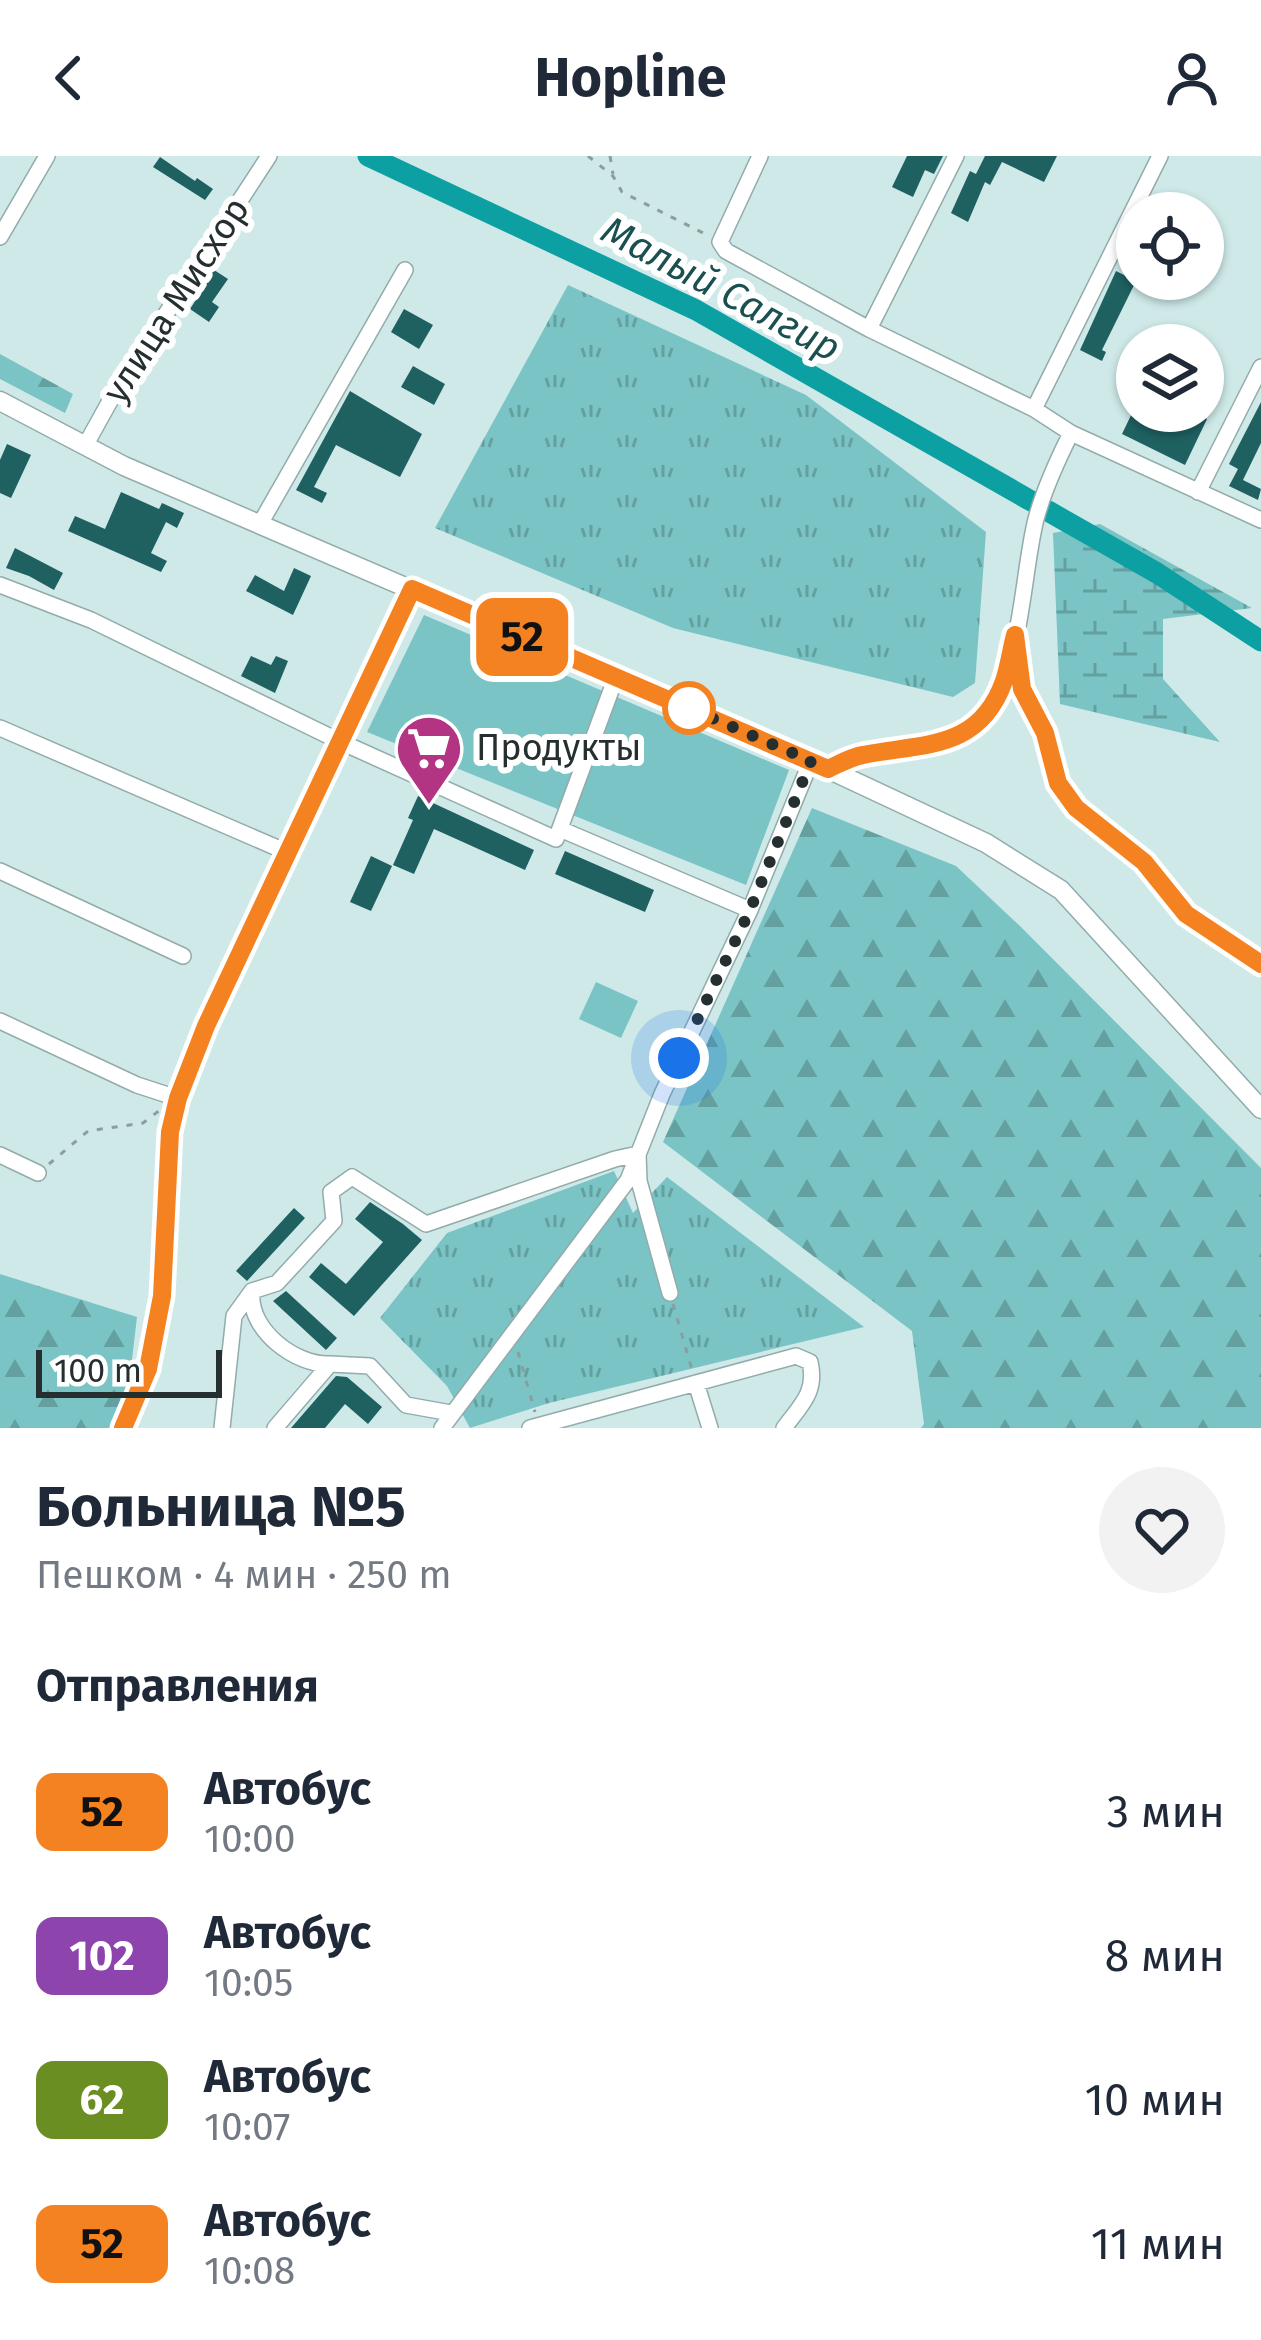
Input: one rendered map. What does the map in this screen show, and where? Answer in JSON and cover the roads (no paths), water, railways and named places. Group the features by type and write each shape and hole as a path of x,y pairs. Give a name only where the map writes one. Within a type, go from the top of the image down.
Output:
{"main road":[{"path":"0,401 124,466 819,765 986,843 1061,890 1261,1109"}],"street":[{"path":"0,237 47,156"},
{"name":"улица Мисхор","path":"85,446 268,156"},
{"path":"760,156 720,242 726,250 868,329 1034,409 1071,433 1261,520"},
{"path":"868,329 956,156"},
{"path":"1034,409 1160,156"},
{"path":"260,524 405,270"},
{"path":"1198,492 1261,367"},
{"path":"252,1291 250,1307 285,1350 315,1365 370,1366 406,1405 447,1421 628,1180 662,1094 819,765 955,738 986,715 1004,682 1036,519 1071,433"},
{"path":"0,586 91,620 341,742 750,910"},
{"path":"123,1428 148,1369 162,1296 170,1132 178,1098 206,1026 412,589"},
{"path":"1015,635 1022,689 1045,733 1058,783 1076,808 1144,862 1186,914 1261,964"},
{"path":"558,834 616,677"},
{"path":"0,728 289,854"},
{"path":"0,871 183,956"},
{"path":"0,1021 136,1085 178,1098"},
{"path":"222,1428 234,1316 252,1291 277,1283 334,1221 331,1192 352,1177 425,1224 638,1154"},
{"path":"638,1154 639,1181 670,1293"},
{"path":"0,1155 38,1172"},
{"path":"535,1427 796,1356 810,1361 814,1379 784,1428"},
{"path":"275,1428 330,1364"},
{"path":"695,1383 710,1428"}],"waterway":[{"name":"Малый Салгир","path":"368,156 696,310 1033,502"},
{"name":"Малый Салгир","path":"1048,511 1157,573 1261,641"}],"place":[{"name":"Продукты","path":"429,807"}]}
